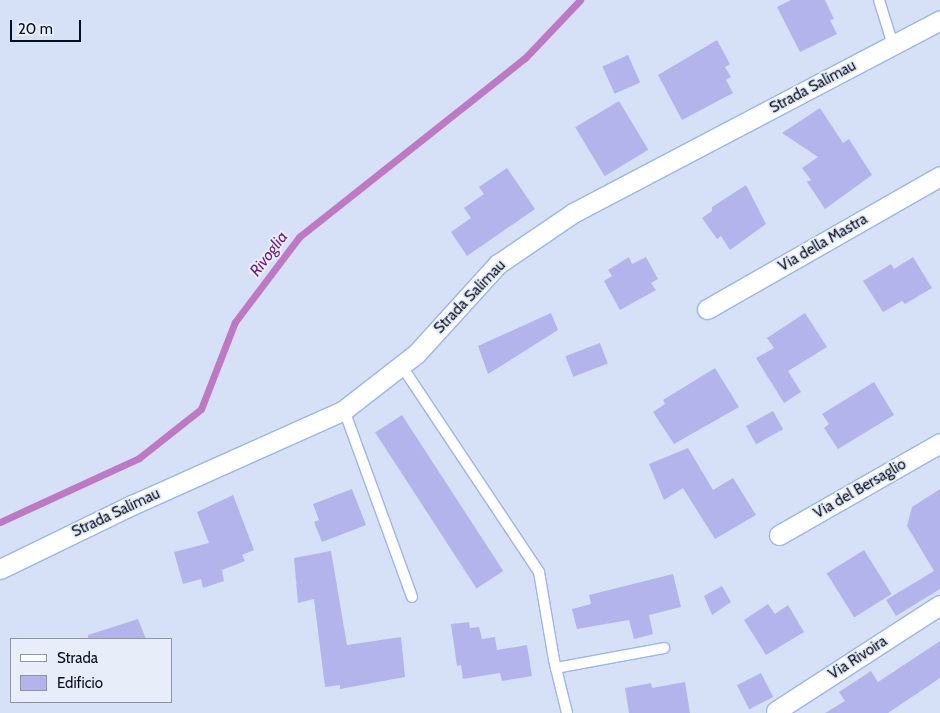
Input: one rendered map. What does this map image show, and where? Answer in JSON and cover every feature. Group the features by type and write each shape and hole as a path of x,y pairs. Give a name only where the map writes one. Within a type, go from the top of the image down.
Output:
{"street":[{"name":"Strada Salimau","path":"0,569 132,505 344,410 416,354 498,264 572,213 940,20"},
{"name":"Via della Mastra","path":"707,310 940,176"},
{"name":"Via del Bersaglio","path":"779,535 940,443"},
{"name":"Via Rivoira","path":"776,711 940,605"}],"lane":[{"path":"879,0 893,45"},
{"path":"402,365 539,572 556,668 567,713"},
{"path":"344,410 412,597"},
{"path":"556,668 664,648"}],"building":[{"path":"791,0 825,0 834,19 830,20 837,34 800,52 777,7"},
{"path":"717,40 730,64 725,67 731,77 726,80 733,93 682,120 658,75"},
{"path":"628,55 640,82 615,94 602,66"},
{"path":"619,101 648,150 605,176 575,127"},
{"path":"820,108 843,143 849,139 872,175 825,209 807,182 811,180 802,168 818,157 782,133"},
{"path":"507,168 535,209 467,256 451,232 471,218 464,208 484,194 479,187"},
{"path":"746,185 766,224 730,250 721,236 717,239 702,218 712,211 712,207"},
{"path":"629,257 632,264 646,257 658,279 651,283 656,290 620,310 604,281 612,276 608,270"},
{"path":"913,257 932,288 905,304 902,301 883,312 863,281 891,264 894,269"},
{"path":"551,313 558,330 488,374 478,346"},
{"path":"805,313 827,347 788,371 801,392 784,403 756,358 774,348 767,338"},
{"path":"600,343 608,364 573,377 565,356"},
{"path":"715,368 739,407 674,444 653,412 665,404 663,400"},
{"path":"874,382 894,415 838,449 824,428 829,424 822,414"},
{"path":"773,411 783,429 756,444 746,426"},
{"path":"402,415 503,571 476,588 375,432"},
{"path":"688,448 713,490 733,478 756,515 715,539 683,488 664,500 649,464"},
{"path":"352,489 366,525 322,542 314,522 319,520 313,504"},
{"path":"940,489 940,589 896,616 886,600 934,571 907,526 912,507"},
{"path":"233,495 254,550 242,555 245,561 222,570 224,581 203,588 201,579 183,584 174,552 209,543 197,512"},
{"path":"864,550 892,594 854,617 827,573"},
{"path":"331,551 347,645 401,637 405,677 340,689 340,685 325,687 314,599 298,603 294,558"},
{"path":"673,574 681,607 649,615 653,634 634,639 629,620 577,629 572,609 591,604 589,595"},
{"path":"722,586 731,602 712,615 704,596"},
{"path":"768,604 775,614 788,605 804,632 766,655 744,620"},
{"path":"138,619 146,638 88,638 88,635"},
{"path":"469,622 470,628 479,627 482,639 495,637 497,650 527,645 532,676 502,681 500,673 463,679 461,665 457,666 451,624"},
{"path":"940,641 940,678 888,713 825,713 845,701 839,692 871,671 878,682"},
{"path":"761,673 773,697 749,709 737,685"},
{"path":"685,682 690,713 629,713 625,688 651,683 652,688"}],"waterway":[{"name":"Rivoglia","path":"0,522 139,458 201,409 235,322 299,237 525,58 580,0"}]}
